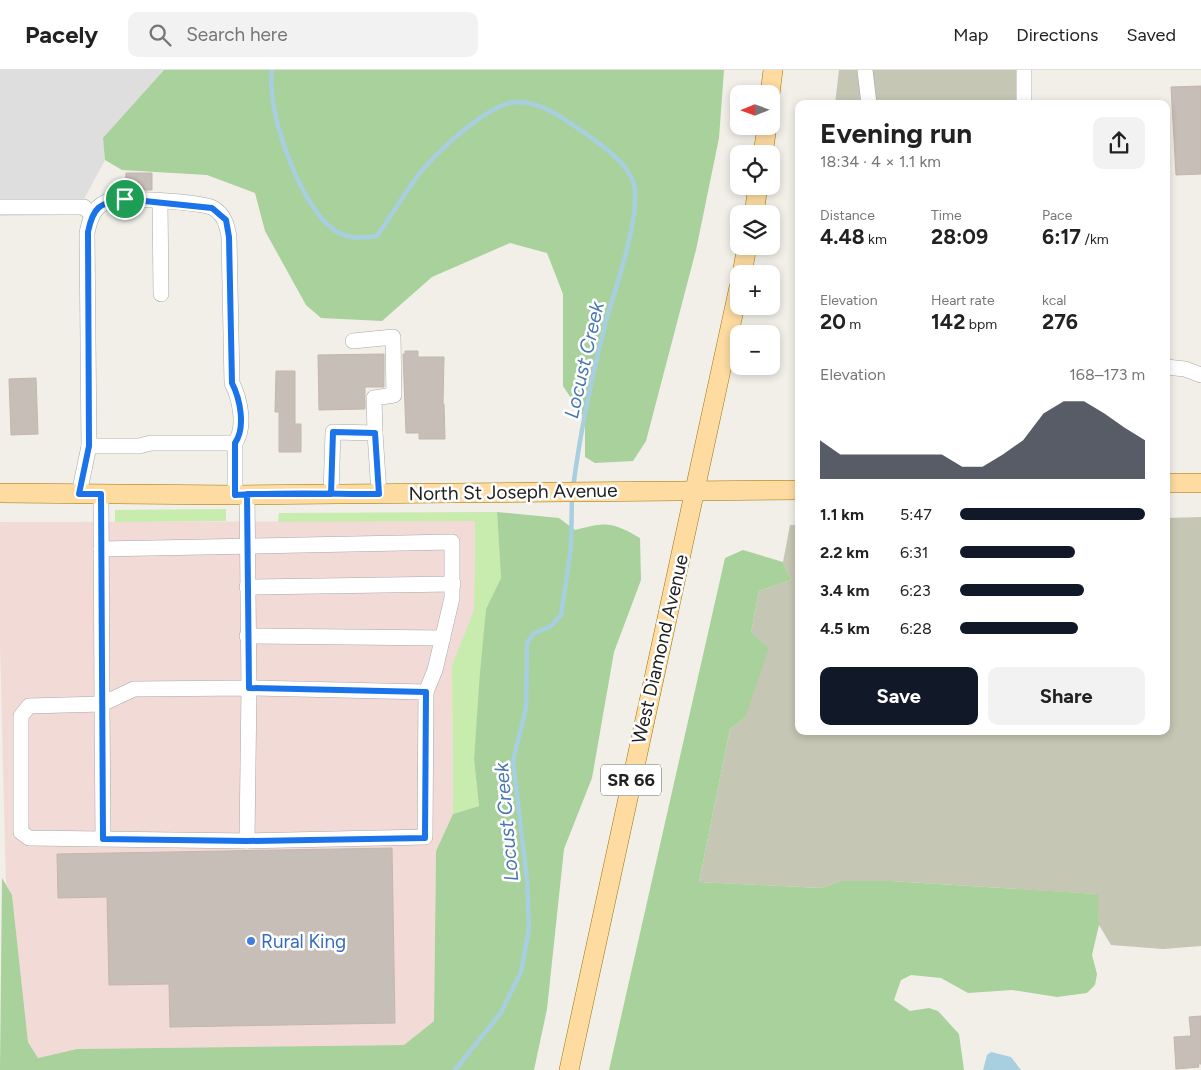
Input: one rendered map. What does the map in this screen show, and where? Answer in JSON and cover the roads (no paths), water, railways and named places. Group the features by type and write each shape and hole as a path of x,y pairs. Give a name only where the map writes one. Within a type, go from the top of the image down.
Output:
{"main road":[{"path":"771,85 772,70"},
{"name":"West Diamond Avenue","path":"569,1070 733,315"},
{"path":"1170,483 1201,482"},
{"name":"North St Joseph Avenue","path":"0,493 379,494 795,490"}],"street":[{"path":"865,70 869,100"},
{"path":"1024,70 1024,100"},
{"path":"79,494 89,446 88,232 92,214 106,202 125,199 160,201 212,208 226,220 229,237 232,383 240,398 240,436 235,443 248,545 247,841"},
{"path":"160,201 161,294"},
{"path":"0,207 84,207 92,214"},
{"path":"353,341 393,337 394,395 374,398 379,494"},
{"path":"1170,367 1185,369 1201,376"},
{"path":"331,494 333,432 375,433"},
{"path":"89,446 139,446 151,443 235,443"},
{"path":"101,494 103,839"},
{"path":"102,549 452,542 452,598 443,638 426,692 425,838 247,841 29,838 22,832 21,822 21,716 29,706 102,704 134,689 249,688 426,692"},
{"path":"247,587 453,584"},
{"path":"248,636 443,638"}],"water":[{"path":"991,1052 1011,1057 1021,1070 983,1070 987,1055"}],"waterway":[{"name":"Locust Creek","path":"272,70 271,87 279,130 296,175 317,213 334,230 346,236 358,238 377,236 419,174 438,153 479,119 506,104 528,103 546,109 589,136 625,167 634,183 635,206 633,222 596,363 583,425 573,488"},
{"name":"Locust Creek","path":"455,1070 500,1014 521,972 529,929 527,880 513,761 526,708 527,643 533,634 551,626 561,615 571,548 572,496"}],"place":[{"name":"Rural King","path":"251,941"}]}
